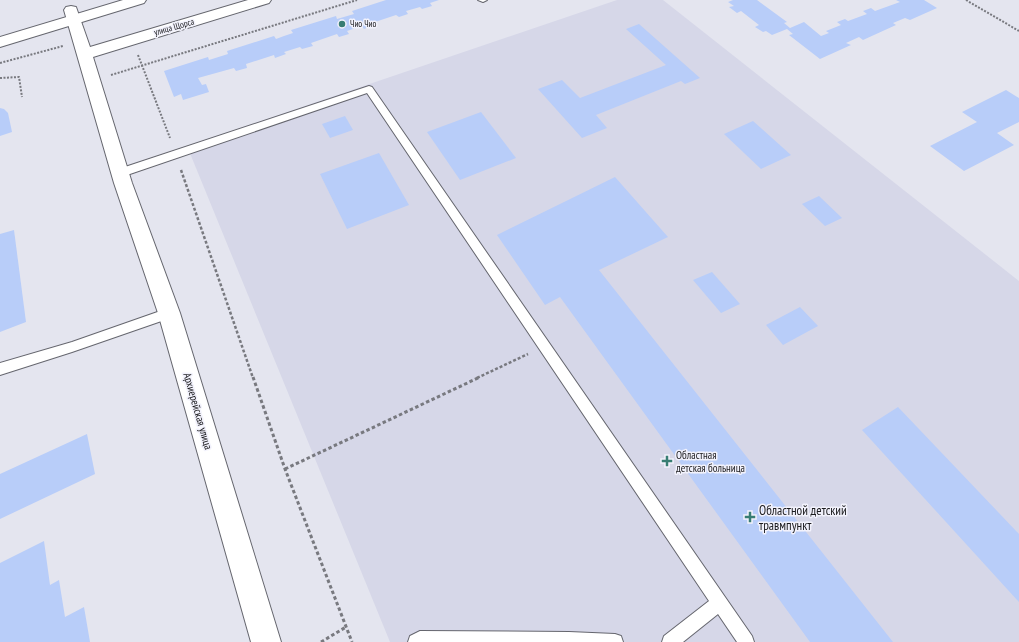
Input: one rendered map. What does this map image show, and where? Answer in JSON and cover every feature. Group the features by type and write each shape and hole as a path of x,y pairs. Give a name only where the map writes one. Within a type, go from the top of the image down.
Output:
{"street":[{"path":"0,42 40,30 98,5 138,0"},
{"name":"улица Щорса","path":"84,54 264,0"},
{"path":"0,32 68,19"},
{"name":"Архиерейская улица","path":"68,19 84,54 122,178 169,313 266,642"}],"lane":[{"path":"122,178 175,154 369,90 543,347 746,642"},
{"path":"0,369 72,348 169,313"},
{"path":"670,642 719,603"},
{"path":"416,642 420,639 569,640 615,642"}],"path":[{"path":"92,80 143,67 357,0"},
{"path":"966,0 1019,31"},
{"path":"132,39 162,114 285,469 352,642"},
{"path":"0,78 6,76 19,77 22,97"},
{"path":"285,469 543,347"},
{"path":"321,642 346,627"}],"shaded area":[{"name":"Областная детская больница","path":"617,0 663,0 1019,281 1019,642 390,642 187,146"}],"building":[{"path":"386,0 439,0 430,3 432,6 422,9 420,7 406,11 408,14 399,17 396,15 372,23 374,25 364,29 362,26 347,31 349,34 339,37 337,34 311,43 313,46 302,49 300,47 284,52 286,54 275,58 274,55 246,64 247,68 236,71 234,68 198,78 202,85 206,84 209,92 183,100 181,94 174,97 164,71 208,57 209,60 228,54 227,51 274,36 276,39 293,33 291,30 336,16 337,19 354,14 352,11"},
{"path":"733,0 757,0 787,22 784,23 790,28 804,22 821,36 829,33 826,31 841,25 837,22 845,19 848,21 867,14 863,11 871,8 875,11 900,2 896,0 924,0 937,8 910,20 905,18 893,23 896,25 863,40 859,37 846,43 851,45 820,59 789,35 793,34 787,29 772,35 755,27 759,25 741,11 737,13 729,7 734,6 728,2"},
{"path":"639,24 700,78 685,84 681,81 596,115 607,128 582,138 538,89 562,80 580,98 666,65 626,29"},
{"path":"1006,90 1019,98 1019,122 997,133 1014,145 964,171 930,146 977,122 962,112"},
{"path":"0,108 4,109 8,113 12,132 0,136"},
{"path":"481,112 516,158 460,180 427,132"},
{"path":"345,116 353,130 330,138 322,124"},
{"path":"753,121 791,155 761,169 724,134"},
{"path":"379,153 409,205 347,229 320,174"},
{"path":"615,177 668,237 599,270 893,642 810,642 560,297 545,305 497,235"},
{"path":"819,196 842,218 825,226 802,204"},
{"path":"14,230 26,322 0,332 0,234"},
{"path":"712,272 740,304 721,313 693,280"},
{"path":"800,307 818,326 783,345 766,325"},
{"path":"898,407 1019,534 1019,602 862,430"},
{"path":"87,434 95,474 0,519 0,474"},
{"path":"44,541 50,585 59,580 65,617 84,607 90,642 0,642 0,563"}],"place":[{"name":"Чио Чио","path":"342,24"},
{"name":"Областная детская больница","path":"667,461"},
{"name":"Областной детский травмпункт","path":"750,517"}]}
